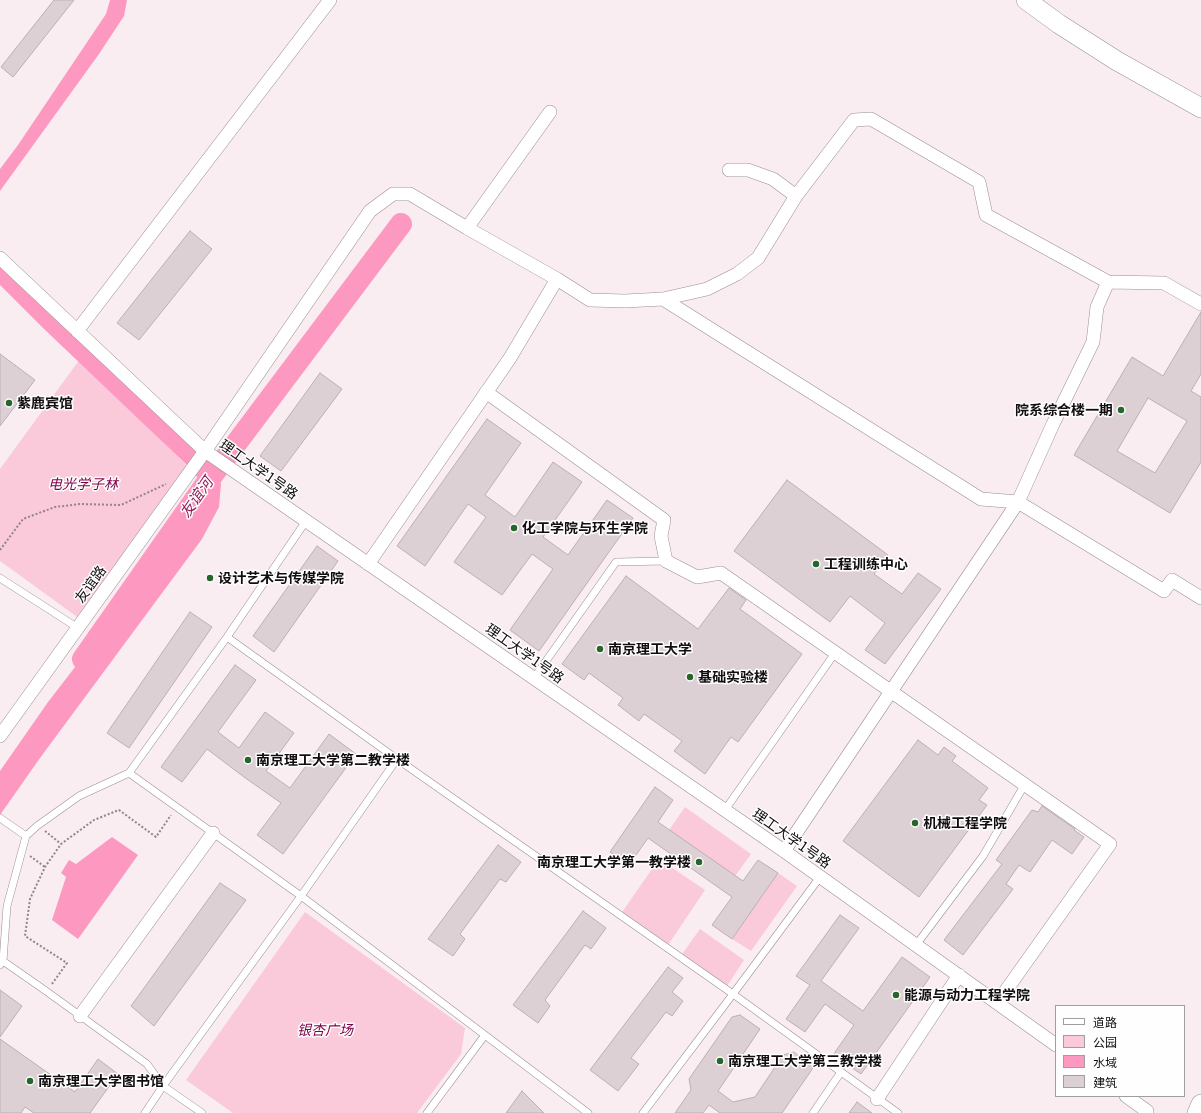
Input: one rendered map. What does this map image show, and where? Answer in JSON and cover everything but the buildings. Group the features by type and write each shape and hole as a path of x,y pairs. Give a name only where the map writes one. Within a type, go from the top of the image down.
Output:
{"street":[{"path":"77,331 330,0"},
{"path":"1026,0 1059,24 1117,61 1201,108"},
{"path":"467,228 550,112"},
{"name":"友谊路","path":"0,736 205,451 370,211 393,194 410,194 557,279 590,300 625,301 663,299 707,289 737,274 758,258 796,196 854,120 871,119 979,182 986,215 1108,282"},
{"path":"729,170 748,170 773,179 796,196"},
{"name":"理工大学1号路","path":"0,258 205,451 784,851 1055,1044"},
{"path":"368,564 510,358 557,279"},
{"path":"784,851 1018,502 1053,424 1093,342 1097,308 1108,282 1164,283 1201,304"},
{"path":"663,299 981,499 1018,502 1164,591 1172,580 1201,598"},
{"path":"486,392 664,520 661,536 666,561 697,577 720,573 1110,844 997,1003"},
{"path":"80,1016 213,833"},
{"path":"877,1098 958,975"},
{"path":"1128,1097 1150,1112"},
{"path":"1197,1113 1201,1104"}],"lane":[{"path":"202,1113 163,1086 147,1064 46,991 1,963 7,906 26,836 37,826 79,796 129,773 227,637 306,521"},
{"path":"534,678 616,562 666,561"},
{"path":"0,578 78,628"},
{"path":"227,637 397,759 733,994 898,1113"},
{"path":"725,810 835,653"},
{"path":"145,1113 301,896 397,759"},
{"path":"129,773 301,896 588,1113"},
{"path":"916,945 983,856 1024,784"},
{"path":"0,818 26,836"},
{"path":"643,1113 820,877"},
{"path":"427,1113 485,1035"},
{"path":"813,1113 841,1072"}],"path":[{"path":"0,550 23,519 55,508 80,504 121,505 169,482"},
{"path":"46,991 67,963 25,936 30,899 45,867 61,844 94,820 119,810 156,837 176,808"},
{"path":"37,826 61,844"},
{"path":"23,851 45,867"}],"green space":[{"name":"电光学子林","path":"80,359 188,467 80,619 0,561 0,469"},
{"path":"685,807 751,854 735,876 669,830"},
{"path":"659,859 705,890 666,948 620,915"},
{"path":"778,873 797,886 751,951 732,939"},
{"name":"银杏广场","path":"305,912 465,1028 461,1054 417,1113 233,1113 186,1080"},
{"path":"700,929 744,960 725,989 680,957"}],"water":[{"path":"110,0 127,0 124,16 99,54 0,191 0,169 18,145 106,14"},
{"path":"0,265 212,464 221,484 219,507 202,539 40,758 0,815 0,771 48,702 191,517 202,490 201,482 190,468 0,285"},
{"path":"112,837 138,855 78,939 52,920 66,877 61,873 69,860 76,864"}],"waterway":[{"name":"友谊河","path":"83,659 208,481 401,224"}],"place":[{"name":"紫鹿宾馆","path":"9,403"},
{"name":"院系综合楼一期","path":"1121,410"},
{"name":"化工学院与环生学院","path":"514,528"},
{"name":"工程训练中心","path":"816,564"},
{"name":"设计艺术与传媒学院","path":"210,578"},
{"name":"南京理工大学","path":"600,649"},
{"name":"基础实验楼","path":"690,677"},
{"name":"南京理工大学第二教学楼","path":"248,760"},
{"name":"机械工程学院","path":"915,823"},
{"name":"南京理工大学第一教学楼","path":"699,862"},
{"name":"能源与动力工程学院","path":"896,995"},
{"name":"南京理工大学第三教学楼","path":"720,1061"},
{"name":"南京理工大学图书馆","path":"30,1081"}]}
